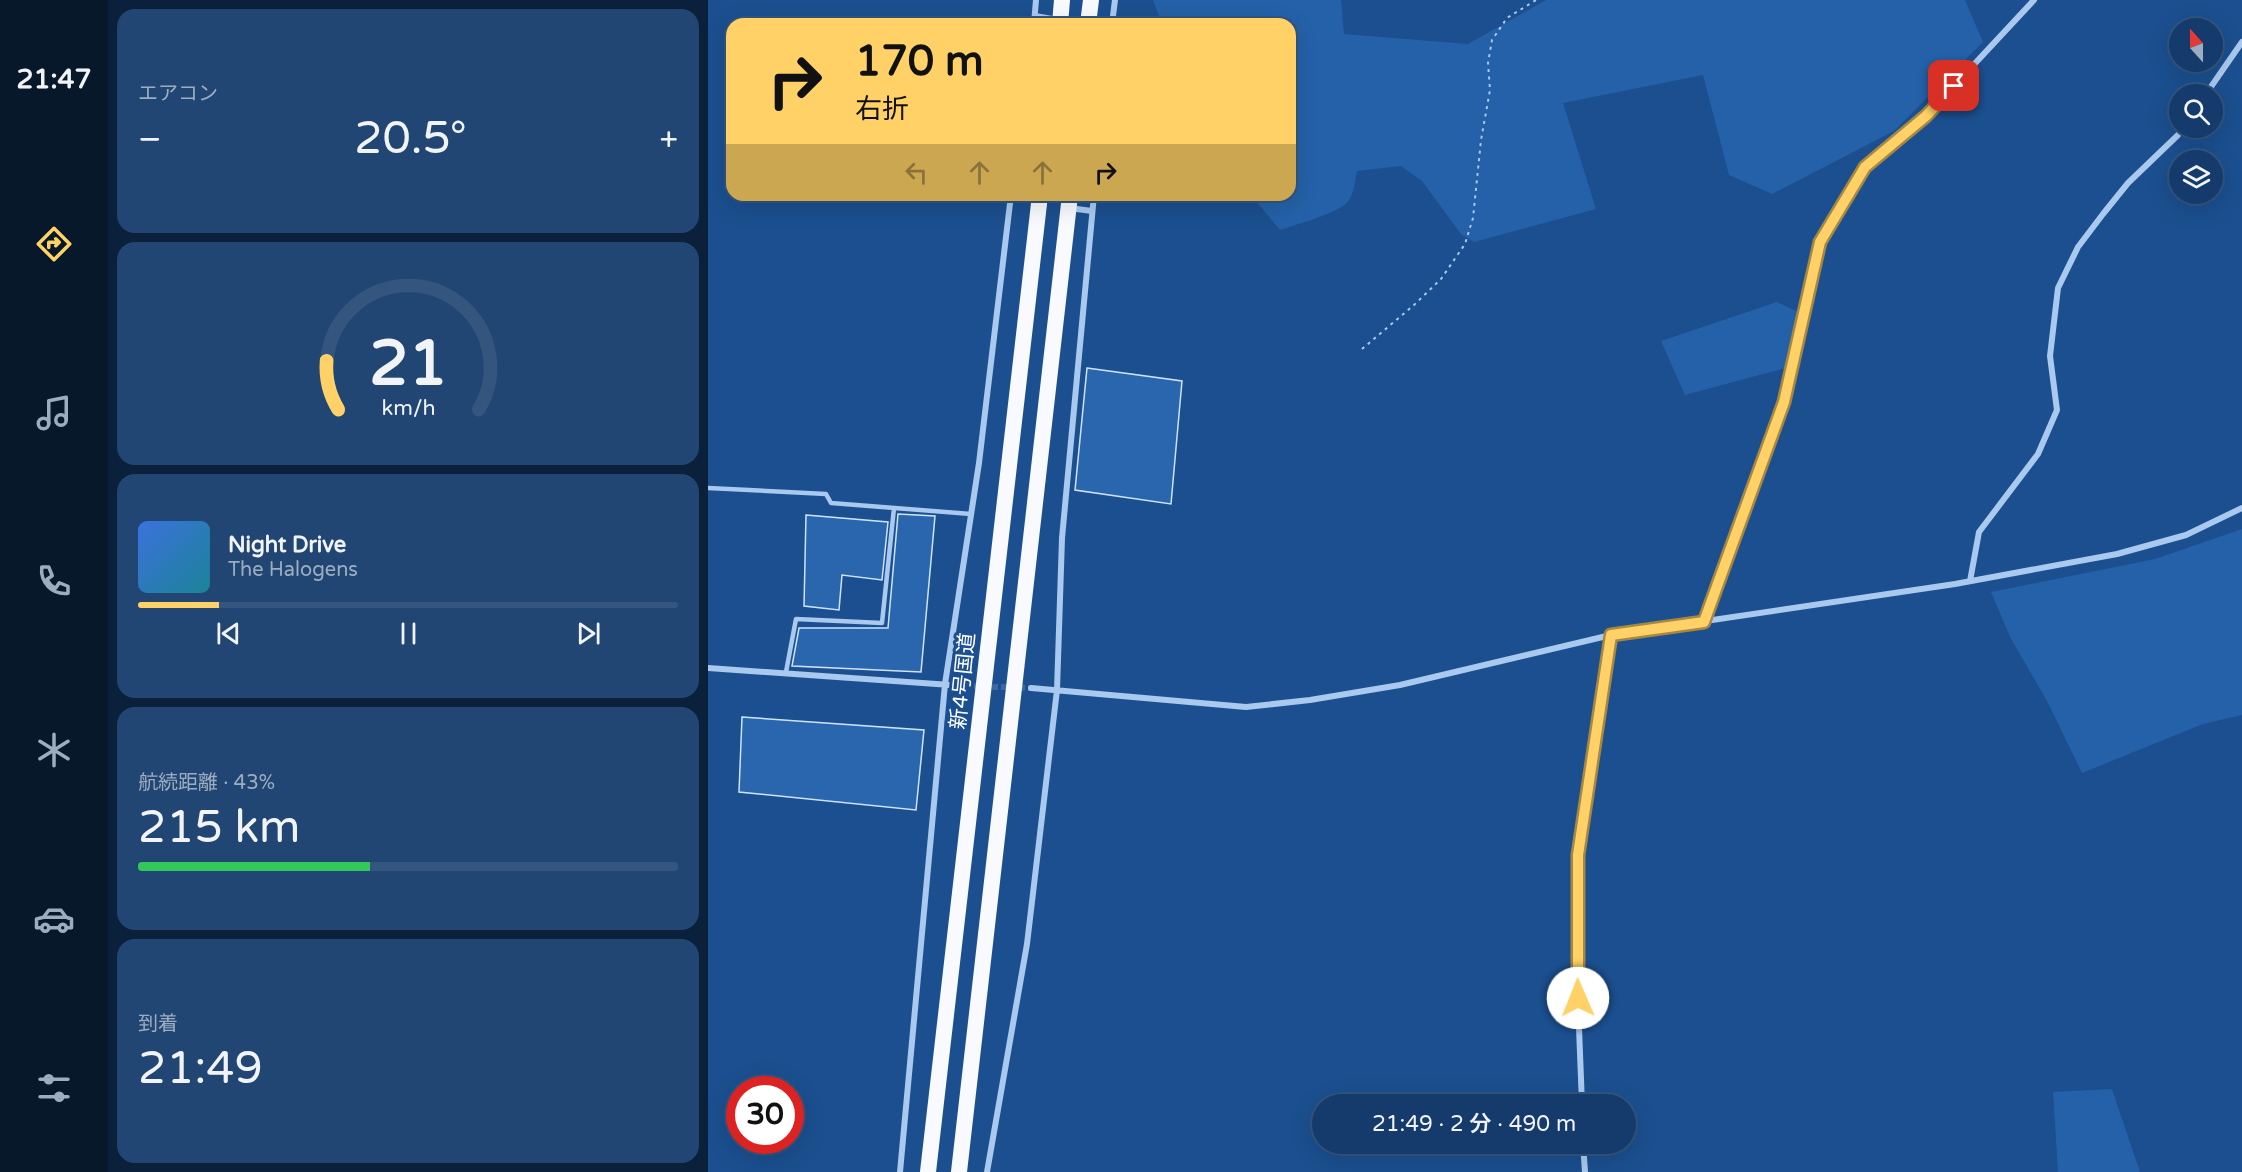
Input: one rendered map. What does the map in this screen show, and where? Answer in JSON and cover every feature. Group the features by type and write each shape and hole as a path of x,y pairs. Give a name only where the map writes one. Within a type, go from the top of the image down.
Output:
{"highway":[{"path":"1060,18 1062,0"},
{"path":"1089,18 1091,0"},
{"name":"新4号国道","path":"928,1172 1039,201"},
{"path":"959,1172 1069,202"}],"street":[{"path":"1036,0 1035,16 1043,18"},
{"path":"1113,18 1115,0"},
{"path":"1704,622 1784,402 1820,242 1865,167 1926,116 2034,0"},
{"path":"2213,84 2242,42"},
{"path":"1970,581 1979,532 2038,454 2057,410 2050,356 2058,288 2078,248 2103,214 2128,183 2173,138"},
{"path":"900,1172 945,684 971,514 1010,201"},
{"path":"987,1172 1027,944 1057,690 1062,538 1093,201"},
{"path":"1069,202 1092,211"},
{"path":"1031,688 1246,708 1311,700 1400,685 1611,635 1970,581 2117,554 2186,535 2242,508"},
{"path":"1582,1094 1577,977 1578,855 1611,635"},
{"path":"708,668 965,686"},
{"path":"1584,1154 1585,1172"}],"lane":[{"path":"708,488 826,494 831,503 971,514"},
{"path":"786,672 796,619 882,623 894,508"}],"path":[{"path":"1362,349 1441,279 1465,244 1473,218 1481,140 1489,99 1488,63 1492,40 1507,18 1536,0"}],"shaded area":[{"path":"1153,0 1341,0 1344,34 1468,44 1546,0 1965,0 1983,42 1894,131 1772,194 1729,175 1703,75 1563,103 1596,209 1474,242 1461,234 1422,181 1401,166 1357,171 1353,192 1342,207 1280,230 1256,201 1296,201 1296,18 1160,18"},
{"path":"1777,302 1805,315 1793,366 1685,395 1661,341"},
{"path":"2242,529 2242,715 2203,724 2082,773 2047,701 2011,639 1991,592 2155,559"},
{"path":"2112,1089 2140,1172 2058,1172 2053,1092"}],"building":[{"path":"1087,368 1182,381 1171,504 1075,490"},
{"path":"898,514 935,516 921,672 792,666 799,628 888,628"},
{"path":"806,515 888,522 882,580 842,575 839,610 804,606"},
{"path":"742,717 924,730 916,810 739,792"}],"tunnel":[{"path":"965,686 1031,688"}],"route":[{"path":"1578,998 1578,855 1611,635 1704,622 1784,402 1820,242 1865,167 1926,116 1954,86"}]}
